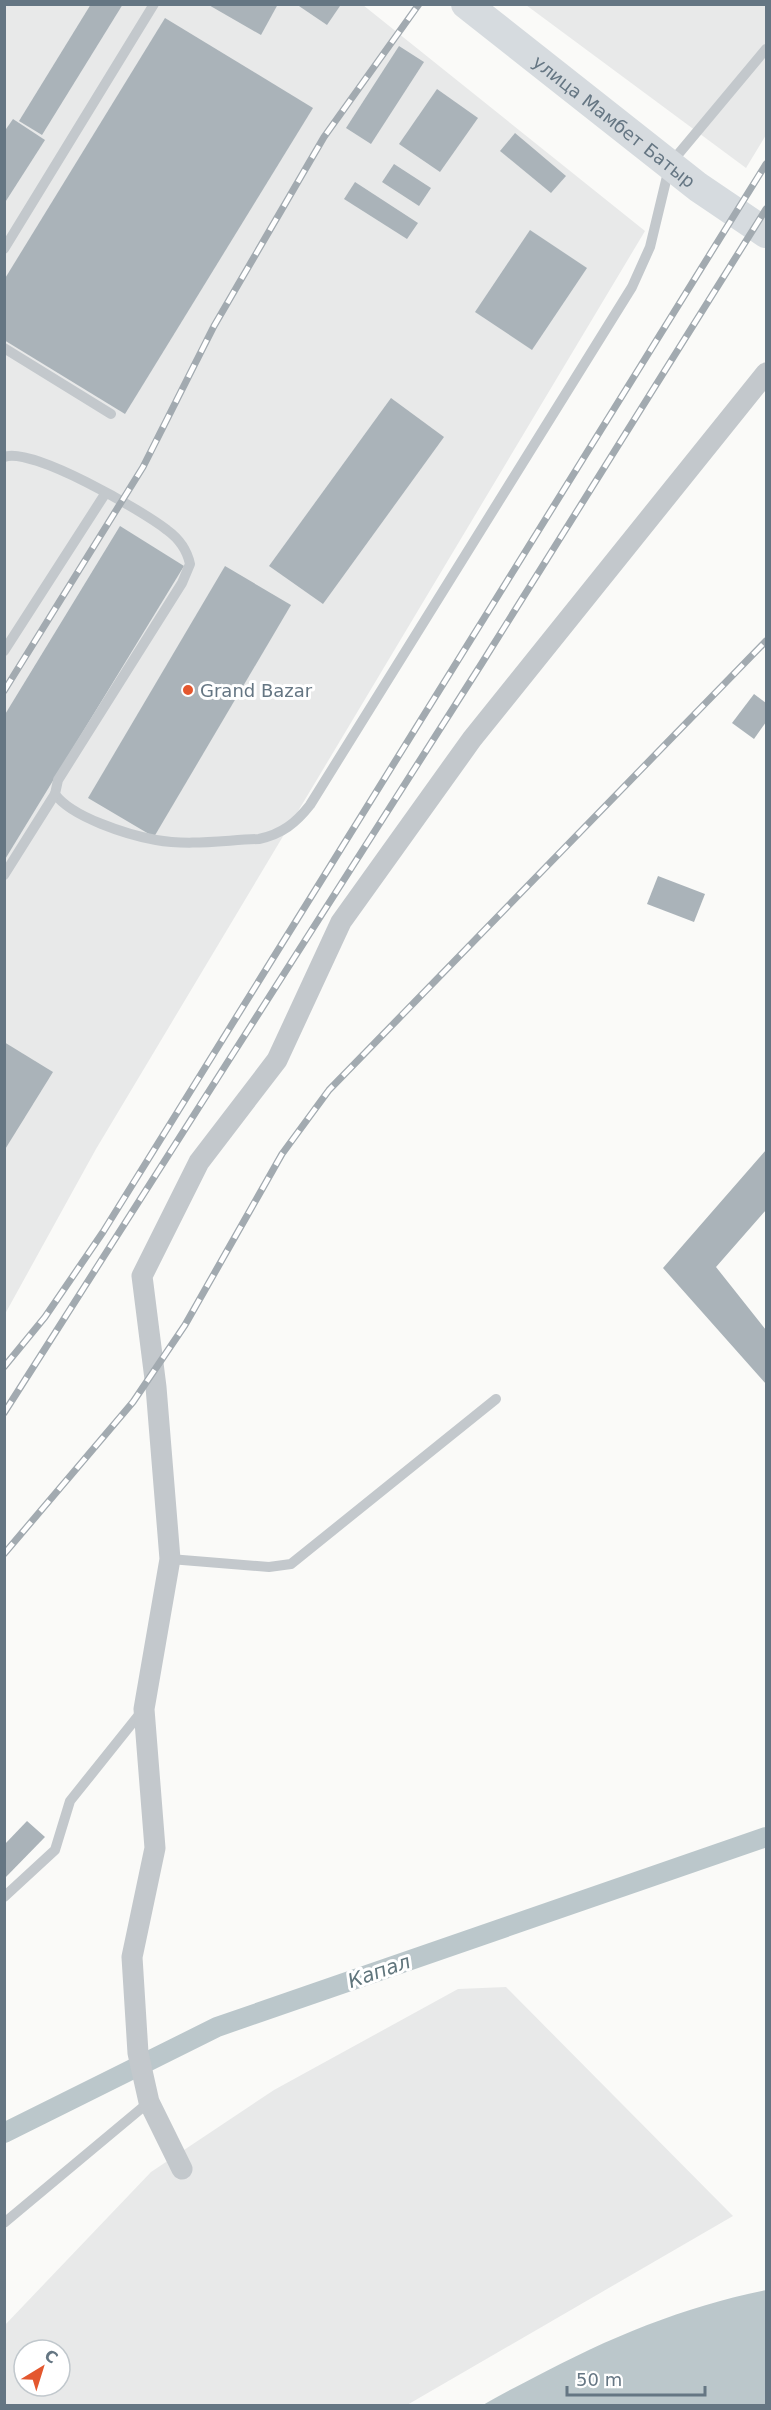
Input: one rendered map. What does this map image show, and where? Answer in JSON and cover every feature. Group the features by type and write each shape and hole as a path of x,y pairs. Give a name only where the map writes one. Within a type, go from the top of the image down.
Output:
{"main road":[{"name":"улица Мамбет Батыр","path":"466,4 698,187 766,233"}],"street":[{"path":"182,2169 149,2102 138,2053 132,1957 155,1848 144,1709 170,1559 156,1387 142,1276 199,1161 277,1060 341,922 472,739 766,373"}],"lane":[{"path":"4,249 154,4"},
{"path":"55,794 70,809 94,820 156,840 259,839 275,836 296,822 310,805 632,287 650,247 670,164 766,50"},
{"path":"4,348 111,414"},
{"path":"4,457 9,455 31,458 61,469 105,494 169,531 182,545 190,564 182,583 58,780 55,794 4,875"},
{"path":"4,651 105,494"},
{"path":"170,1559 269,1567 291,1564 496,1399"},
{"path":"4,1897 55,1850 70,1801 144,1709"},
{"path":"4,2223 149,2102"}],"shaded area":[{"name":"Grand Bazar","path":"5,5 363,5 645,231 96,1149 5,1314"},
{"path":"526,5 766,5 766,135 746,168"},
{"path":"506,1987 733,2216 407,2405 5,2405 4,2326 151,2172 274,2090 458,1989"},
{"path":"766,2290 766,2405 483,2405 590,2349 648,2325 706,2305"}],"building":[{"path":"91,4 123,4 42,135 19,121"},
{"path":"207,4 278,4 261,35"},
{"path":"296,4 338,4 340,6 327,25"},
{"path":"165,18 313,108 125,414 4,340 4,280"},
{"path":"399,46 424,62 371,144 346,128"},
{"path":"437,89 478,118 440,172 399,144"},
{"path":"13,119 45,140 4,204 4,132"},
{"path":"515,133 566,176 551,193 500,151"},
{"path":"394,164 431,188 419,206 382,182"},
{"path":"355,182 418,223 407,239 344,199"},
{"path":"530,230 587,268 532,350 475,312"},
{"path":"391,398 444,437 323,604 269,566"},
{"path":"120,526 184,566 4,861 4,716"},
{"path":"225,566 291,605 154,837 88,798"},
{"path":"754,694 766,703 766,722 754,739 732,723"},
{"path":"658,876 705,894 694,922 647,904"},
{"path":"4,1042 53,1072 4,1151"},
{"path":"766,1150 766,1210 716,1267 766,1330 766,1384 663,1268"},
{"path":"27,1821 45,1837 4,1879 4,1845"}],"waterway":[{"name":"Капал","path":"4,2133 217,2027 766,1837"}],"railway":[{"path":"4,691 143,467 214,326 324,137 419,4"},
{"path":"4,1367 45,1317 103,1232 766,164"},
{"path":"4,1413 482,663 766,209"},
{"path":"4,1554 133,1402 185,1325 282,1154 329,1090 766,641"}],"place":[{"name":"Grand Bazar","path":"188,690"}]}
